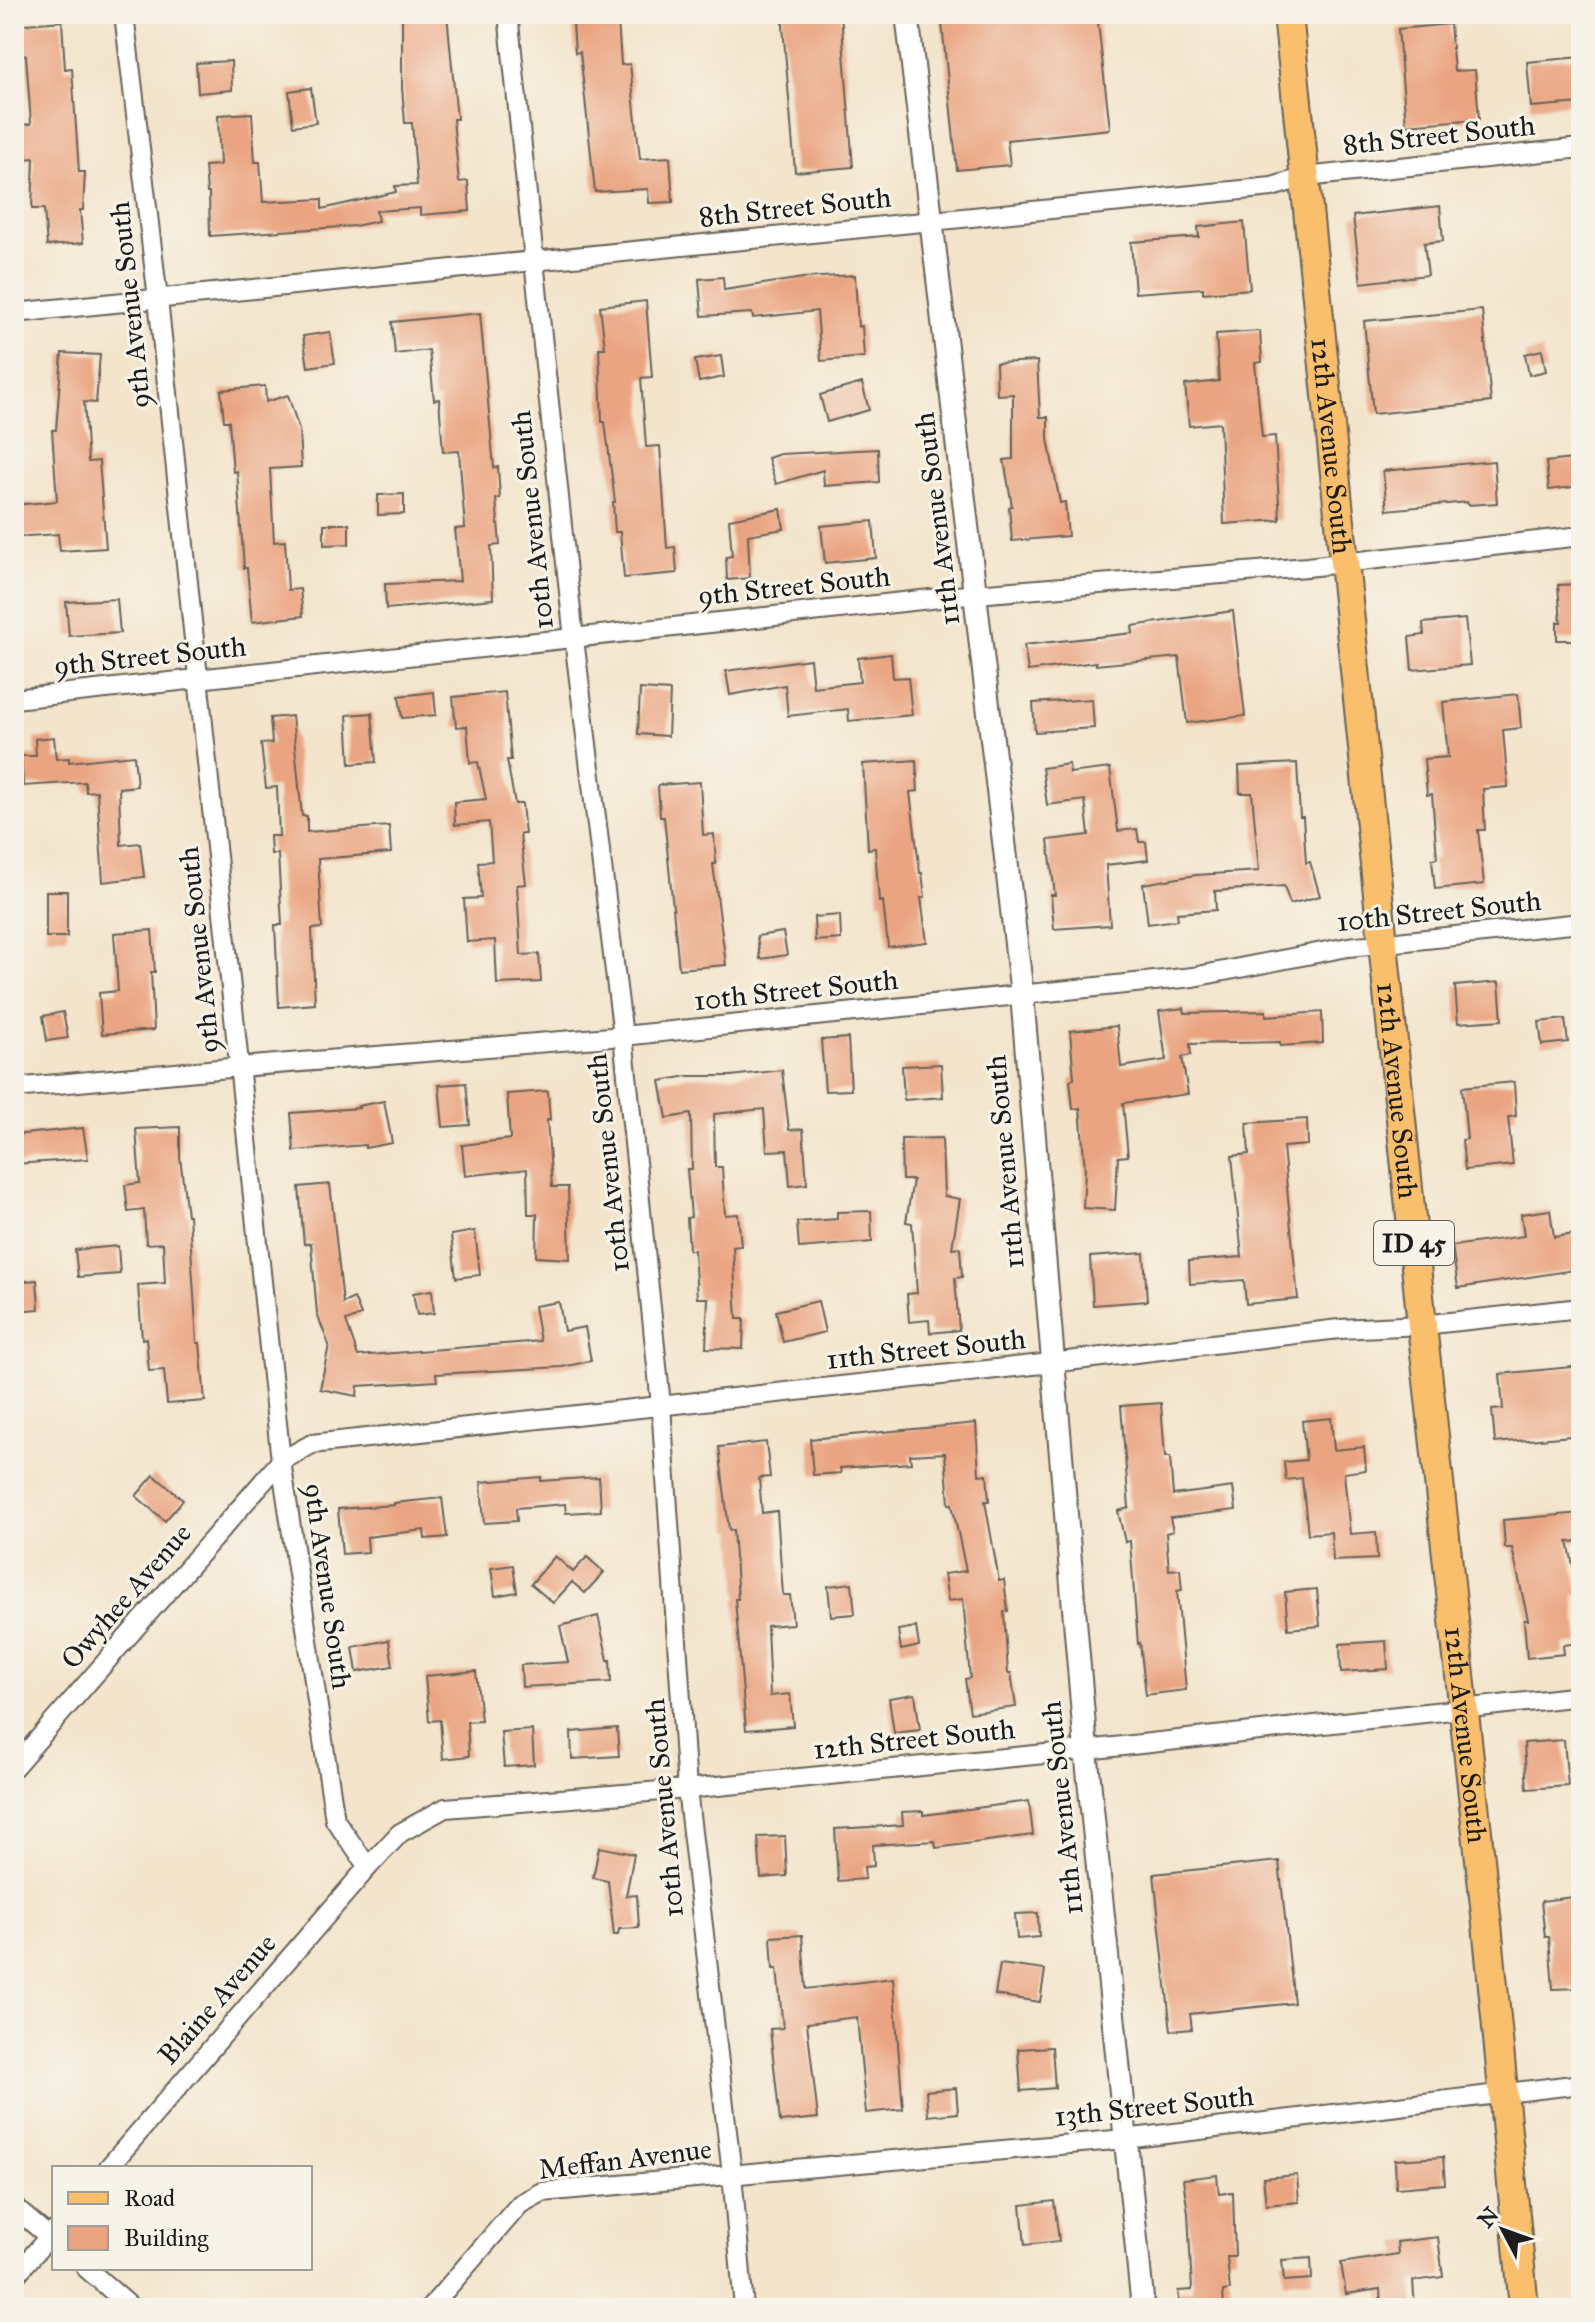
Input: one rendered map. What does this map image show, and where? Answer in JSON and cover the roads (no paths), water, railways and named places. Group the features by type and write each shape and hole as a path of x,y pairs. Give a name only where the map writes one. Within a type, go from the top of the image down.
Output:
{"main road":[{"name":"12th Avenue South","path":"1288,14 1524,2308"}],"street":[{"name":"9th Avenue South","path":"124,14 158,299 281,1461 335,1820 368,1867"},
{"name":"10th Avenue South","path":"508,14 574,639 623,1036 661,1405 687,1789 732,2174 744,2308"},
{"name":"11th Avenue South","path":"907,14 1022,995 1086,1750 1143,2308"},
{"name":"8th Street South","path":"14,313 1272,187 1305,177 1581,148"},
{"name":"9th Street South","path":"14,699 976,594 1307,567 1581,536"},
{"name":"10th Street South","path":"14,1088 623,1036 1193,977 1348,947 1581,923"},
{"name":"11th Street South","path":"281,1461 312,1444 1339,1329 1422,1325 1581,1308"},
{"name":"Owyhee Avenue","path":"14,1767 281,1461"},
{"name":"12th Street South","path":"368,1867 400,1833 445,1808 687,1789 1086,1750 1581,1696"},
{"name":"Blaine Avenue","path":"110,2166 368,1867"},
{"name":"13th Street South","path":"732,2174 1125,2139 1502,2091 1581,2084"},
{"name":"Meffan Avenue","path":"430,2308 520,2204 542,2192 732,2174"},
{"path":"14,2207 52,2236 14,2277"},
{"path":"88,2270 132,2308"}]}
